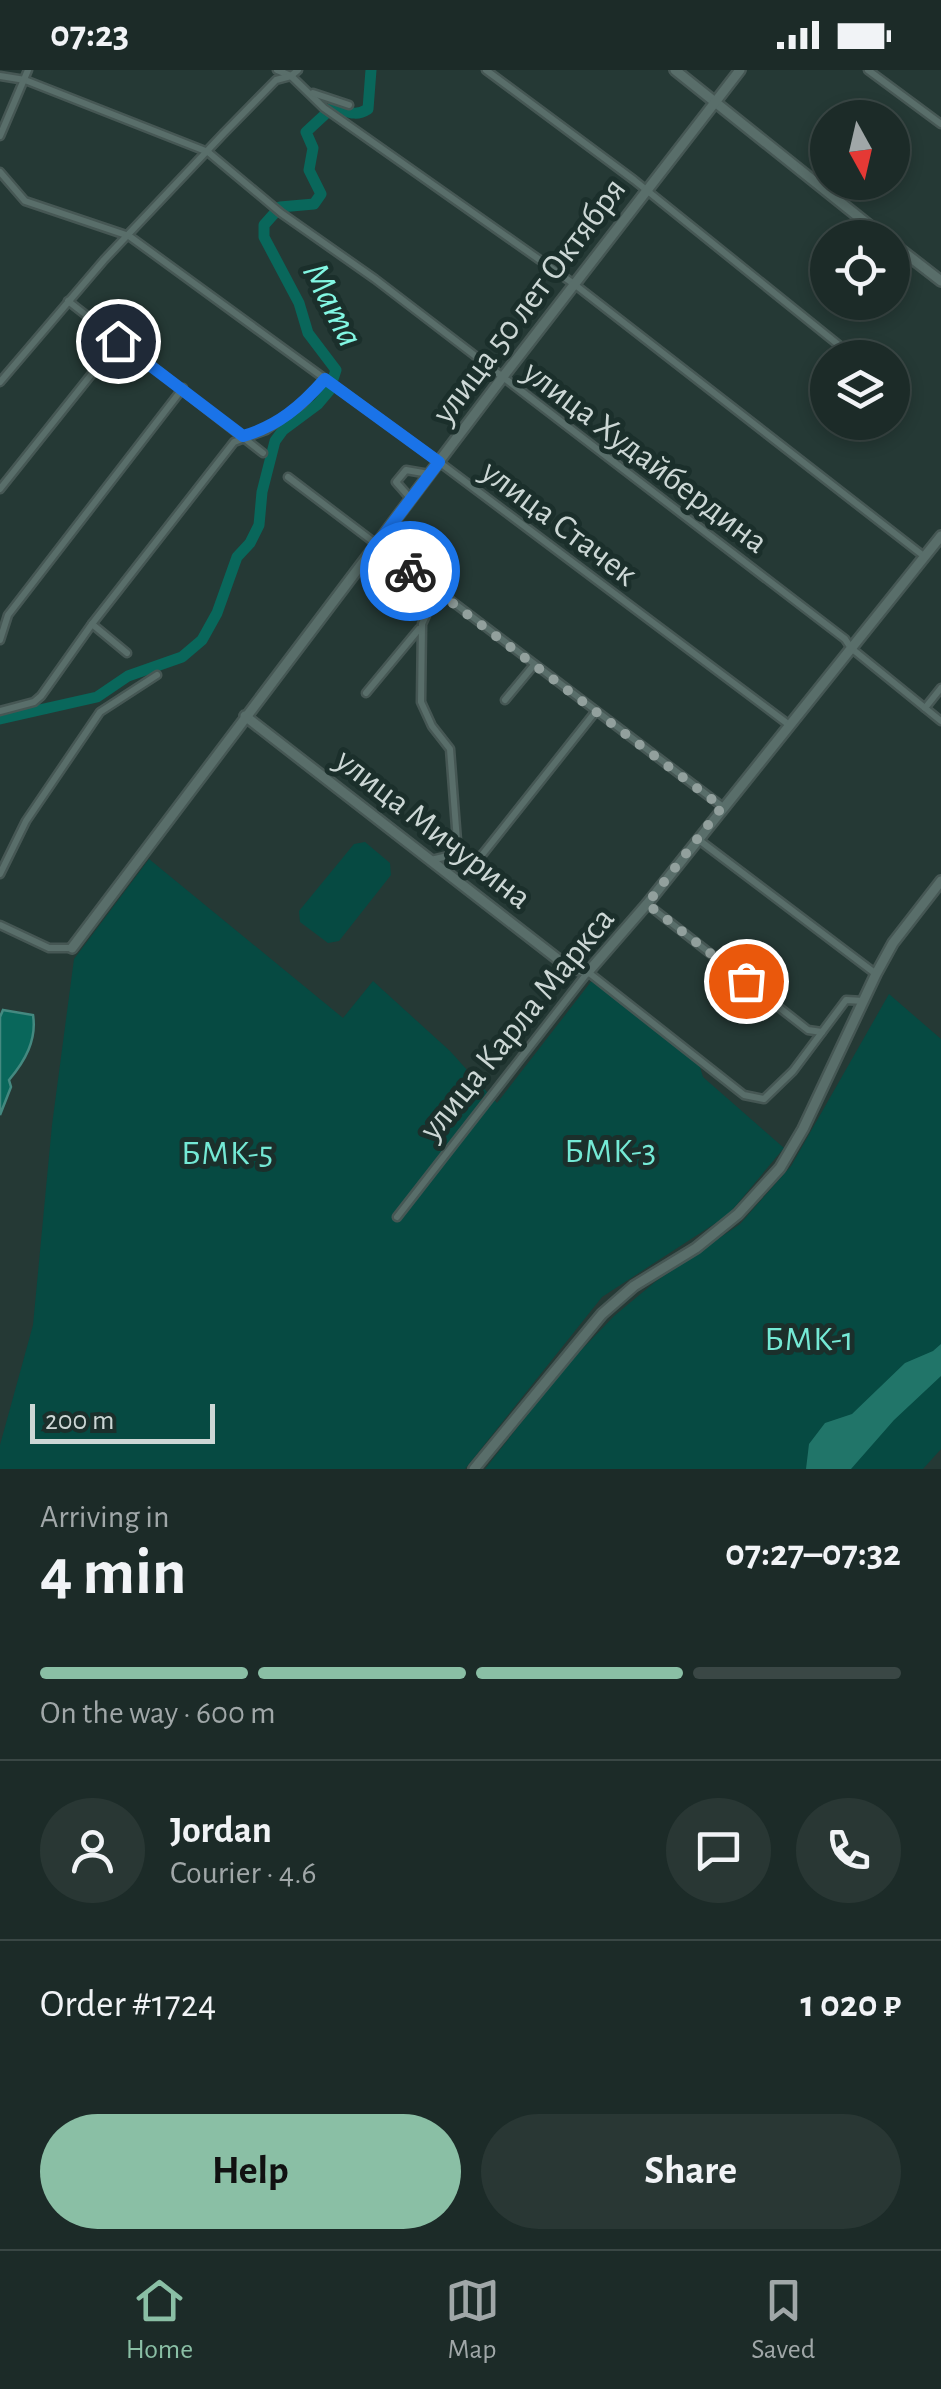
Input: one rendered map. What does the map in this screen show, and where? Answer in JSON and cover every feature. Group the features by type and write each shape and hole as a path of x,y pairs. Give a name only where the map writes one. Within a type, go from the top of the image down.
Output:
{"street":[{"path":"0,136 28,70"},
{"path":"277,70 294,73 324,108 574,284 925,557"},
{"path":"486,70 832,340"},
{"path":"675,70 862,220"},
{"name":"улица 50 лет Октября","path":"72,948 740,70"},
{"path":"868,70 941,124"},
{"path":"0,382 68,301 276,80 294,73"},
{"name":"улица Худайбердина","path":"0,76 26,80 208,152 282,213 374,278 844,638 851,648 941,721"},
{"path":"307,91 348,105"},
{"name":"улица Стачек","path":"0,172 24,201 130,236 788,724"},
{"path":"910,257 941,281"},
{"path":"68,301 264,453"},
{"path":"0,488 118,341"},
{"path":"0,711 34,702 41,696 234,442 266,430 302,404 325,379"},
{"path":"0,640 8,615 183,388"},
{"path":"411,499 396,482 400,474 406,470 430,474"},
{"path":"288,477 722,807"},
{"name":"улица Карла Маркса","path":"397,1217 588,972 647,904 941,536"},
{"path":"366,693 422,624 437,592"},
{"path":"92,624 126,653"},
{"path":"422,624 421,702 432,726 450,749 457,841 452,855"},
{"path":"505,700 534,665"},
{"path":"0,874 26,821 100,712 157,675"},
{"path":"925,708 941,688"},
{"path":"431,860 482,855 596,711"},
{"name":"улица Мичурина","path":"245,716 568,967 588,972 744,1096 764,1099 794,1072 846,1000 864,1001"},
{"path":"698,839 876,974"},
{"path":"474,1469 602,1314 634,1286 696,1248 738,1214 780,1168 803,1129 876,974 894,943 941,881"},
{"path":"647,904 808,1030 823,1032"},
{"path":"0,925 48,948 72,948"}],"green space":[{"path":"365,842 390,863 391,875 339,941 328,943 300,922 299,911 354,844"},
{"name":"БМК-5","path":"149,859 343,1018 373,981 450,1051 497,1103 593,979 699,1064 703,1077 784,1148 728,1215 602,1297 465,1469 0,1469 0,1445 33,1325 52,1125 74,959"},
{"name":"БМК-1","path":"889,994 941,1039 941,1449 923,1469 485,1469 564,1368 614,1316 655,1282 740,1224 791,1166"}],"shaded area":[{"path":"3,1010 33,1015 34,1024 28,1050 9,1080 11,1087 0,1115 0,1017"},
{"path":"941,1344 941,1376 894,1420 851,1469 806,1469 809,1444 825,1423 852,1414 905,1363"}],"waterway":[{"name":"Мата","path":"0,719 97,697 128,676 182,657 202,640 217,613 237,557 259,525 262,492 275,441 283,430 318,404 329,391 336,370 308,333 299,303 264,237 264,225 280,207 314,204 321,194 309,170 313,148 306,132 333,107 354,113 368,109 371,70"}],"way so far":[{"path":"410,571 722,807 647,904 746,981"}],"route":[{"path":"118,341 243,436 266,430 302,404 325,379 439,462 377,544 410,571"}],"park label":[{"name":"БМК-3","path":"610,1150"}]}
